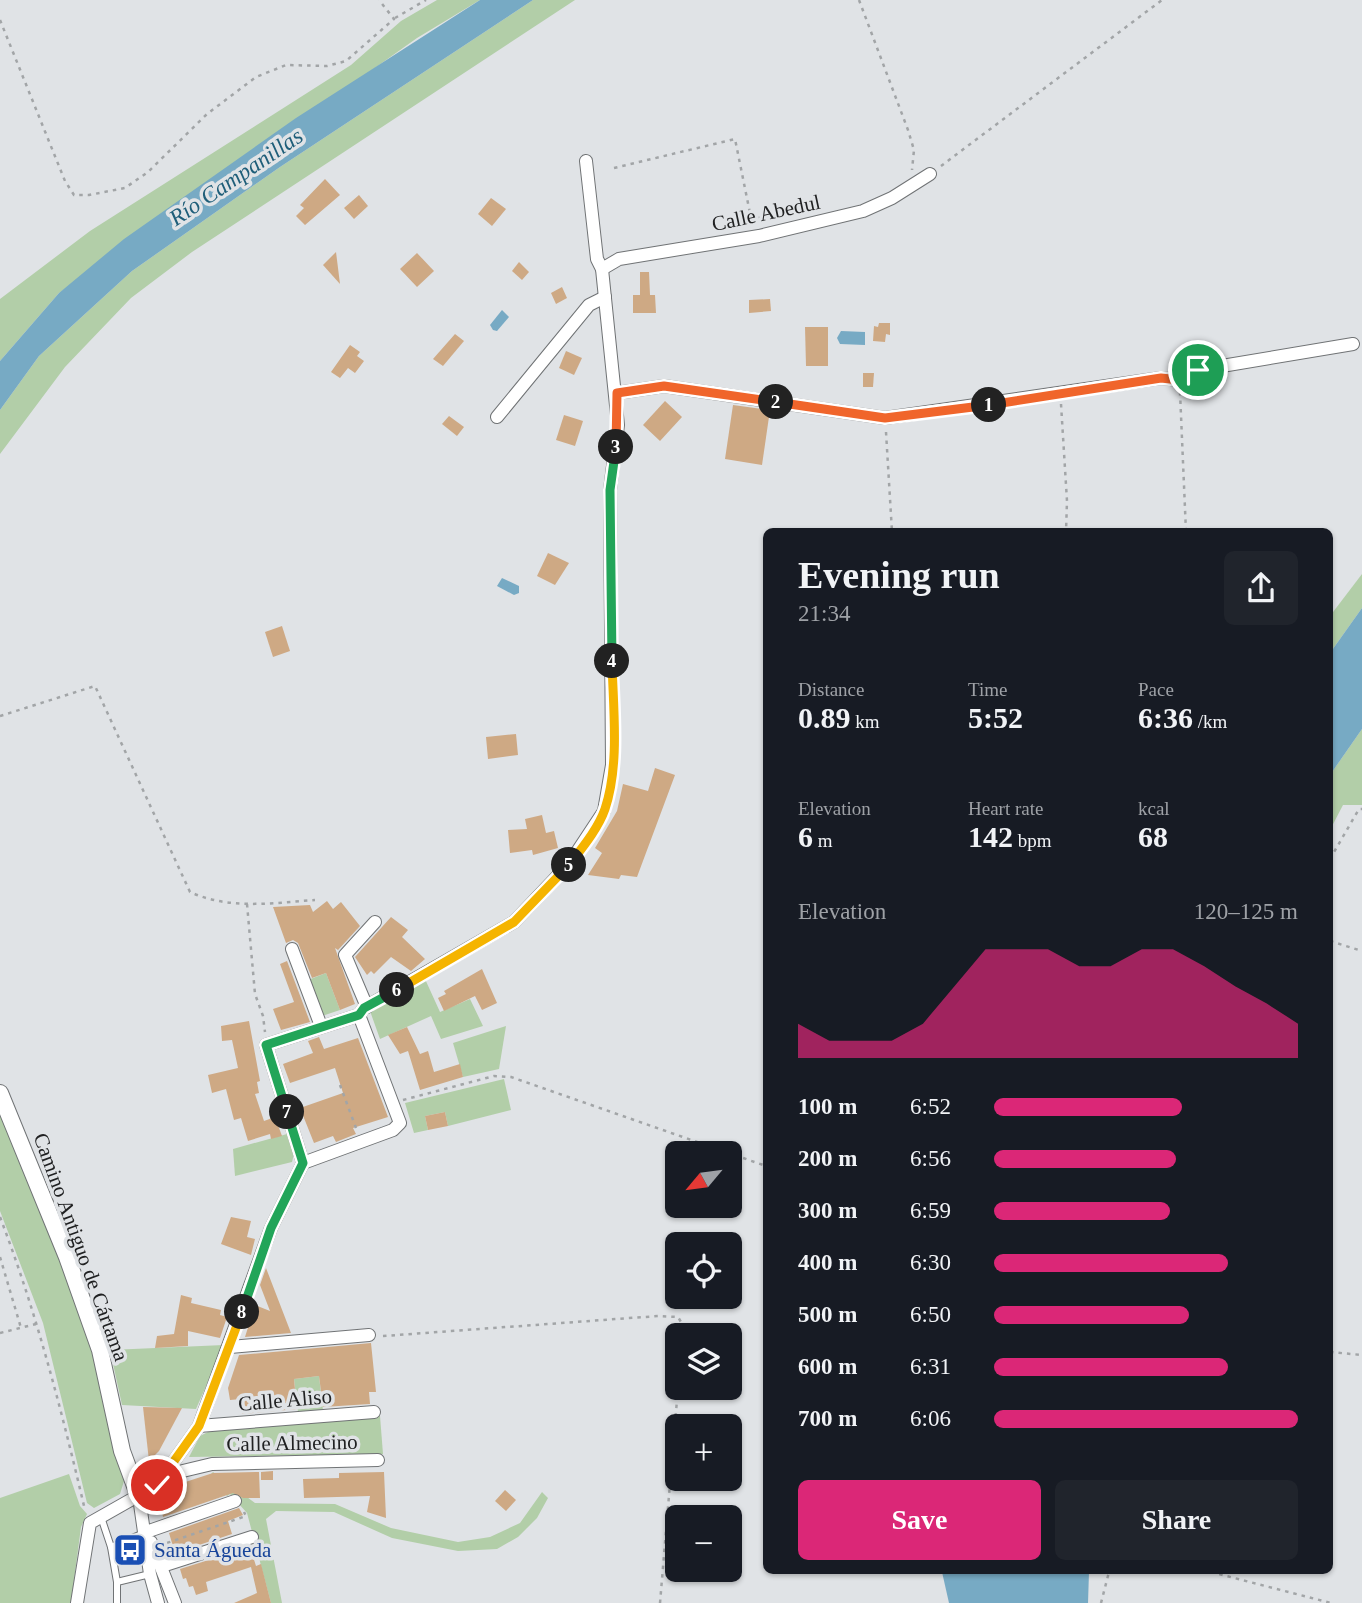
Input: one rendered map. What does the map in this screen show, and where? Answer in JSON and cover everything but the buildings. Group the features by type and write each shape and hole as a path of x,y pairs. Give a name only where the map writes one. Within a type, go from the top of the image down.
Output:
{"street":[{"path":"77,1603 90,1523 139,1497 166,1475 199,1426 230,1347 271,1228 303,1163 266,1045 363,1011 514,922 569,864 604,811 612,765 610,490 618,425 617,393 602,269 597,259 586,161"},
{"name":"Calle Abedul","path":"602,269 620,258 759,236 863,211 892,198 932,173"},
{"path":"497,417 589,305 605,297"},
{"path":"617,393 664,386 885,418 1161,378 1179,380 1198,370 1353,344"},
{"path":"303,1163 398,1127 400,1123 345,955 375,922"},
{"path":"292,949 321,1026"},
{"name":"Camino Antiguo de Cártama","path":"0,1093 67,1257 100,1350 122,1451 139,1497"},
{"path":"230,1347 369,1335"},
{"name":"Calle Aliso","path":"199,1426 374,1412"},
{"name":"Calle Almecino","path":"166,1475 212,1464 378,1460"},
{"path":"139,1497 150,1574 158,1603"},
{"path":"146,1532 235,1501"},
{"path":"146,1532 175,1603"},
{"path":"162,1566 252,1537"}],"lane":[{"path":"100,1516 111,1547 117,1582 117,1603"},
{"path":"111,1547 146,1532"},
{"path":"117,1582 150,1574"}],"path":[{"path":"379,0 394,19"},
{"path":"0,20 65,181 74,195 89,195 125,188 148,172 206,114 256,77 286,65 327,66 346,61 394,19 426,0"},
{"path":"859,0 908,130 914,150 912,170"},
{"path":"932,173 1162,0"},
{"path":"614,168 736,139 752,225"},
{"path":"750,215 773,222"},
{"path":"1179,380 1186,528"},
{"path":"1060,394 1067,501 1066,528"},
{"path":"885,418 892,528"},
{"path":"0,716 95,686 190,892 206,899 247,904 315,900"},
{"path":"1333,854 1359,809 1362,809"},
{"path":"247,904 255,994 263,1016 266,1045"},
{"path":"1333,943 1362,951"},
{"path":"394,1104 494,1076 511,1077 763,1165"},
{"path":"340,1086 361,1142"},
{"path":"0,1217 56,1388 83,1506 100,1516"},
{"path":"0,1257 21,1328"},
{"path":"369,1335 396,1337 658,1316 678,1317 682,1323"},
{"path":"0,1333 36,1324"},
{"path":"1333,1352 1362,1355"},
{"path":"660,1603 677,1400"},
{"path":"163,1544 246,1516 235,1501"},
{"path":"1101,1603 1108,1574"},
{"path":"1219,1574 1331,1603"}],"green space":[{"path":"437,0 480,0 417,38 59,293 0,361 0,299 90,231 351,65 401,21"},
{"path":"533,0 575,0 192,252 131,298 65,367 0,454 0,410 39,356 132,271 280,167"},
{"path":"1362,574 1362,608 1333,649 1333,612"},
{"path":"1362,729 1362,805 1343,805 1333,824 1333,771"},
{"path":"326,973 340,1010 322,1016 308,980"},
{"path":"425,979 440,1012 470,999 483,1026 441,1039 431,1016 380,1039 370,1011"},
{"path":"506,1026 499,1069 463,1077 453,1043"},
{"path":"504,1079 511,1110 448,1126 445,1112 425,1116 428,1130 414,1133 405,1103"},
{"path":"0,1112 52,1234 92,1345 124,1481 120,1494 94,1508 87,1503 43,1323 0,1211"},
{"path":"287,1134 294,1154 292,1162 235,1176 233,1149"},
{"path":"224,1345 196,1409 122,1405 110,1350"},
{"path":"319,1376 323,1410 298,1412 294,1379"},
{"path":"380,1416 383,1454 189,1457 200,1436 212,1430"},
{"path":"213,1472 255,1503 335,1504 391,1528 458,1542 490,1537 520,1523 542,1492 548,1498 537,1518 518,1537 497,1549 458,1551 392,1538 334,1512 276,1511 266,1519 282,1603 271,1603 247,1513 209,1476"},
{"path":"69,1474 80,1506 87,1514 81,1527 71,1603 0,1603 0,1498"}],"water":[{"name":"Río Campanillas","path":"480,0 533,0 280,167 132,271 39,356 0,410 0,361 59,293 124,239 296,118"},
{"path":"502,310 509,317 497,331 493,330 490,325"},
{"path":"841,331 865,332 865,345 840,344 837,338"},
{"path":"502,578 519,586 519,593 514,595 497,586"},
{"path":"1362,608 1362,729 1333,771 1333,649"},
{"path":"942,1574 1089,1574 1088,1603 949,1603"}],"place":[{"name":"Santa Águeda","path":"130,1550"}],"route":[{"path":"157,1485 199,1426 230,1347 271,1228 303,1163 266,1045 352,1015 359,1015 364,1008 489,939 514,922 569,864 589,838 604,811 612,765 610,490 618,425 617,393 664,386 885,418 985,406 1161,378 1179,380 1198,370"}]}
